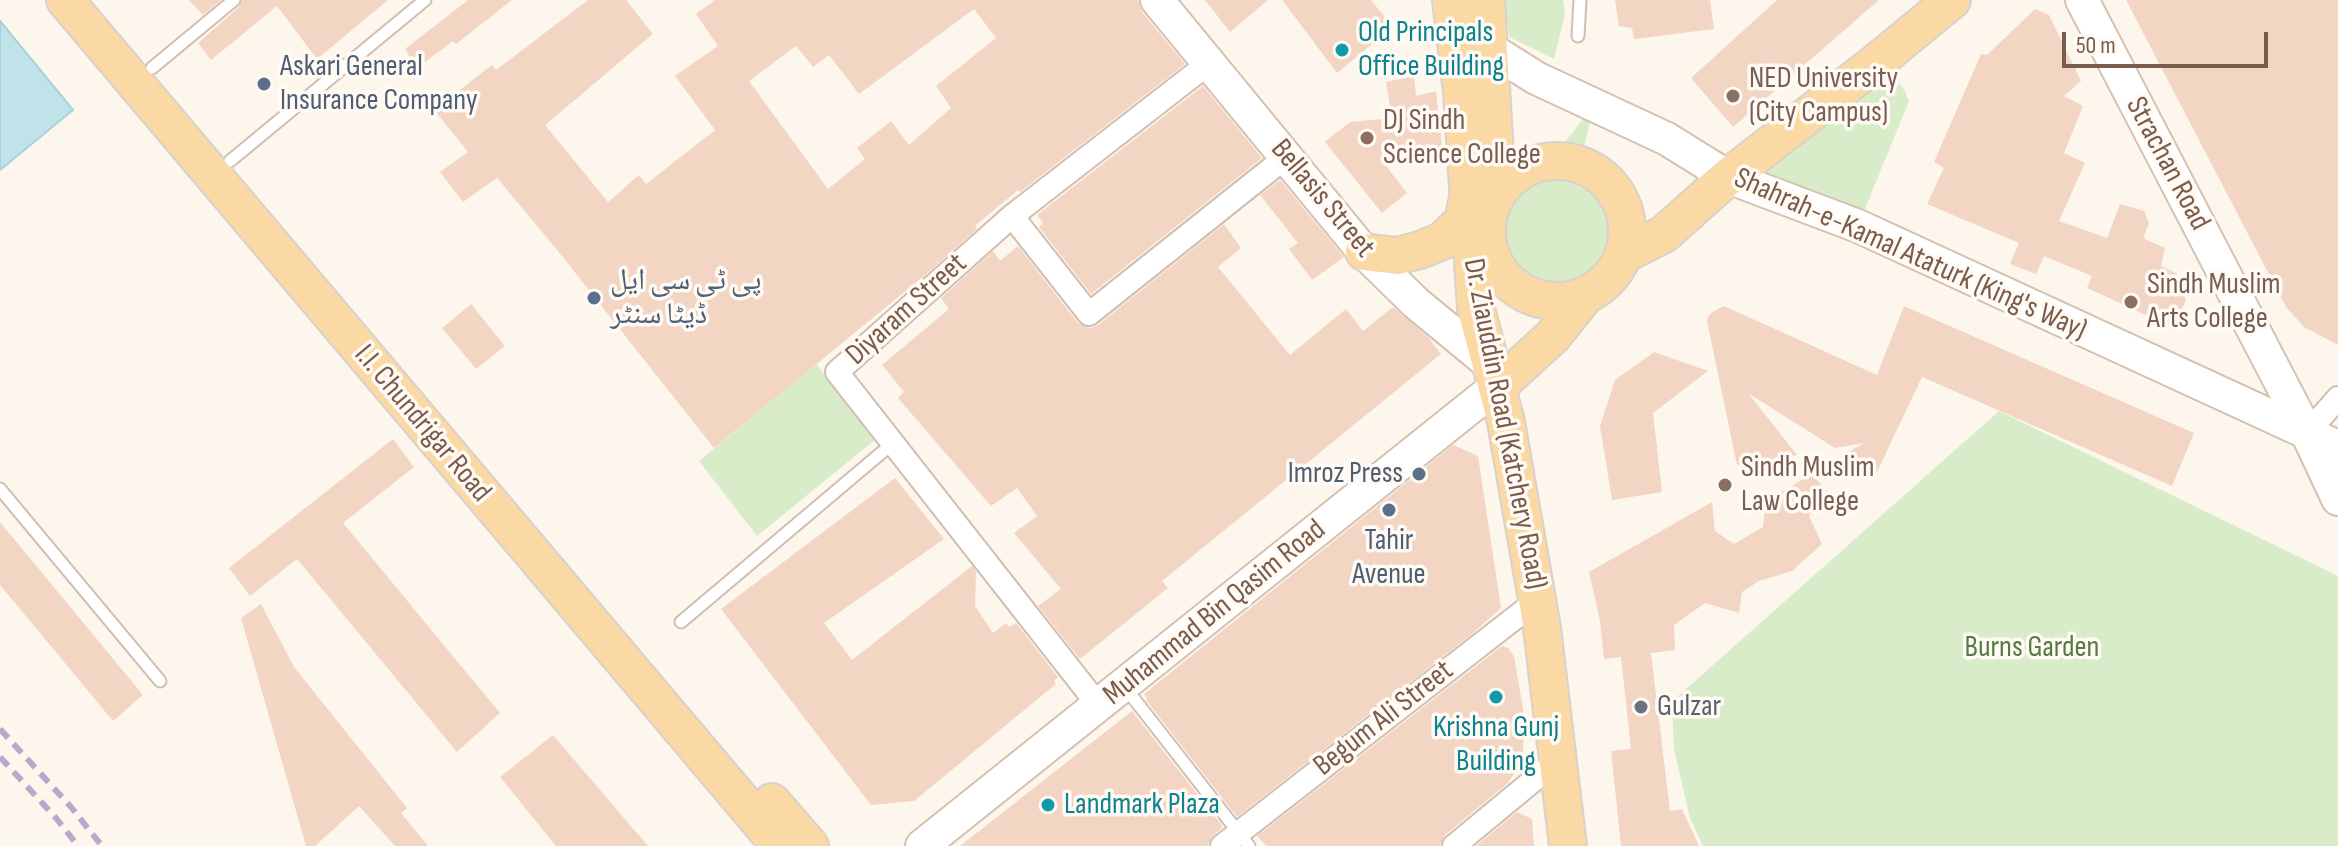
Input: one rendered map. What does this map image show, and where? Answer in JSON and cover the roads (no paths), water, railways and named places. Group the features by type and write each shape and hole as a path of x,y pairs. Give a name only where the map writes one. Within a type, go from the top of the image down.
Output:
{"main road":[{"name":"I.I. Chundrigar Road","path":"65,0 780,846"},
{"name":"I.I. Chundrigar Road","path":"95,0 810,846"},
{"name":"Dr. Ziauddin Road (Katchery Road)","path":"1451,0 1481,218 1498,376 1542,596 1563,756 1568,846"},
{"name":"Dr. Ziauddin Road (Katchery Road)","path":"1481,218 1496,174 1486,0"},
{"path":"1625,254 1664,234 1728,177 1952,0"},
{"path":"1364,252 1397,256 1442,241 1463,221 1481,218 1513,176 1534,164 1551,161 1580,164 1606,180 1618,193 1626,217 1625,254 1612,275 1584,297 1553,336 1498,376"},
{"path":"1481,218 1507,278 1525,294 1548,301 1584,297"},
{"name":"Dr. Ziauddin Road (Katchery Road)","path":"1563,756 1583,846"}],"street":[{"name":"Bellasis Street","path":"1157,0 1364,252 1498,376"},
{"name":"Strachan Road","path":"2082,0 2307,433 2338,499"},
{"name":"Shahrah-e-Kamal Ataturk (King's Way)","path":"1490,49 1536,78 1667,139 1728,177 1858,226 2338,447"},
{"path":"1209,63 1012,216 1089,314 1286,157"},
{"name":"Diyaram Street","path":"1012,216 837,372 893,443 1111,696"},
{"name":"Muhammad Bin Qasim Road","path":"922,846 1111,696 1498,376"},
{"path":"2307,433 2338,398"},
{"name":"Begum Ali Street","path":"1236,842 1542,596"},
{"path":"1454,846 1563,756"}],"lane":[{"path":"152,68 234,0"},
{"path":"230,161 425,0"},
{"path":"1578,36 1580,0"},
{"path":"681,622 893,443"},
{"path":"0,489 160,681"},
{"path":"1111,696 1236,842"}],"water":[{"path":"0,21 73,110 0,170"}],"railway":[{"path":"0,729 102,846"},
{"path":"0,757 78,846"}],"place":[{"name":"Old Principals Office Building","path":"1342,50"},
{"name":"Askari General Insurance Company","path":"264,84"},
{"name":"NED University (City Campus)","path":"1733,96"},
{"name":"DJ Sindh Science College","path":"1367,138"},
{"name":"پی ٹی سی ایل ڈیٹا سنٹر","path":"594,298"},
{"name":"Sindh Muslim Arts College","path":"2131,302"},
{"name":"Imroz Press","path":"1419,474"},
{"name":"Sindh Muslim Law College","path":"1725,485"},
{"name":"Tahir Avenue","path":"1389,510"},
{"name":"Krishna Gunj Building","path":"1496,697"},
{"name":"Gulzar","path":"1641,707"},
{"name":"Landmark Plaza","path":"1048,805"}],"park label":[{"name":"Burns Garden","path":"2032,648"}]}
